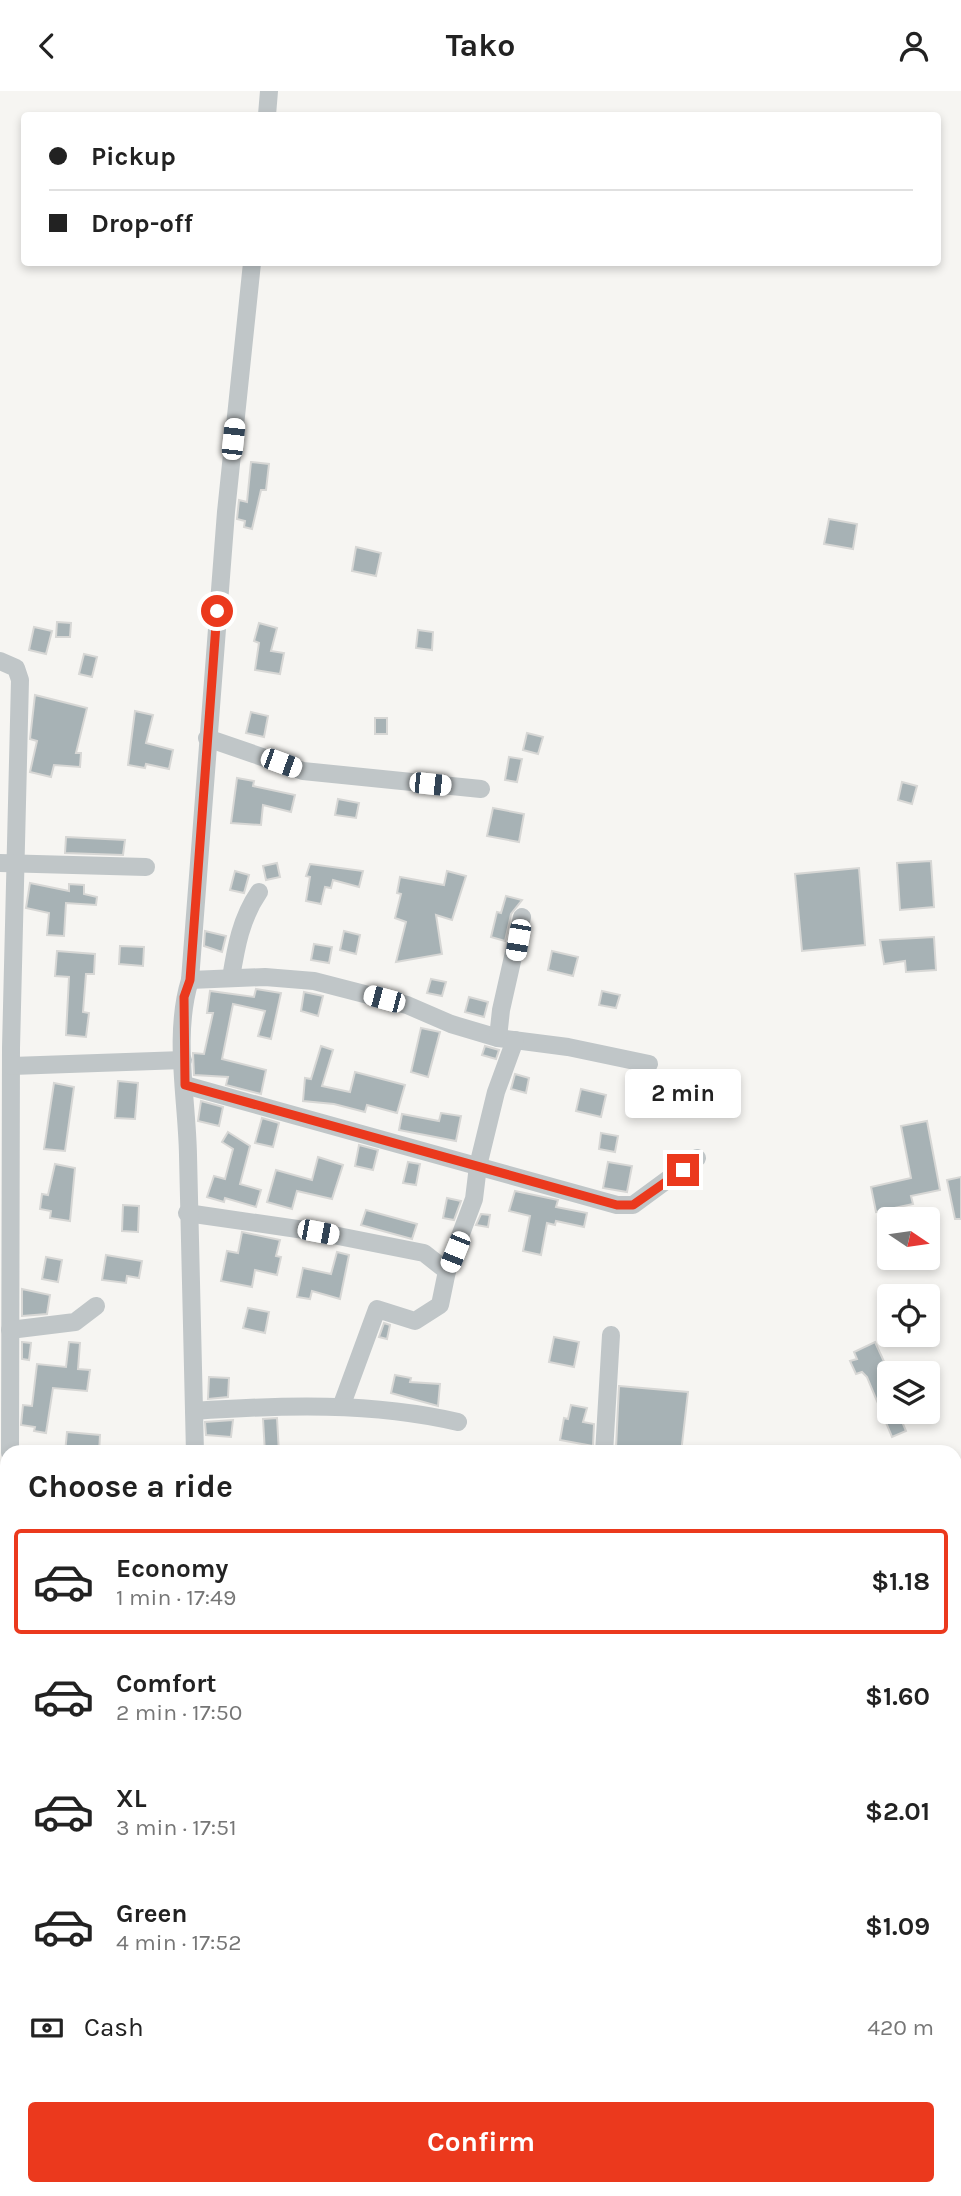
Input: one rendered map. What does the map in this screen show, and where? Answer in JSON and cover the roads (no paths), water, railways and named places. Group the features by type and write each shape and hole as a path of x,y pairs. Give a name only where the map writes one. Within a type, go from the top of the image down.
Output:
{"street":[{"path":"267,112 269,91"},
{"path":"195,1445 185,1085 172,1061 184,997 190,980 226,512 252,266"},
{"path":"0,661 16,669 20,680 19,729 8,864 10,1445"},
{"path":"0,731 19,729"},
{"path":"207,738 303,771 481,789"},
{"path":"8,864 146,867"},
{"path":"231,978 236,941 251,904 259,892"},
{"path":"341,1407 377,1309 415,1321 440,1304 447,1271 474,1199 478,1166 507,1039 501,1010 522,917"},
{"path":"190,980 231,978 314,981 407,1005 451,1024 507,1039 649,1064"},
{"path":"8,1054 172,1061"},
{"path":"185,1085 617,1205 633,1205 697,1159"},
{"path":"187,1213 318,1232 424,1253 447,1271"},
{"path":"10,1330 75,1322 96,1306"},
{"path":"604,1445 611,1335"},
{"path":"194,1411 286,1405 341,1407 458,1422"}]}
